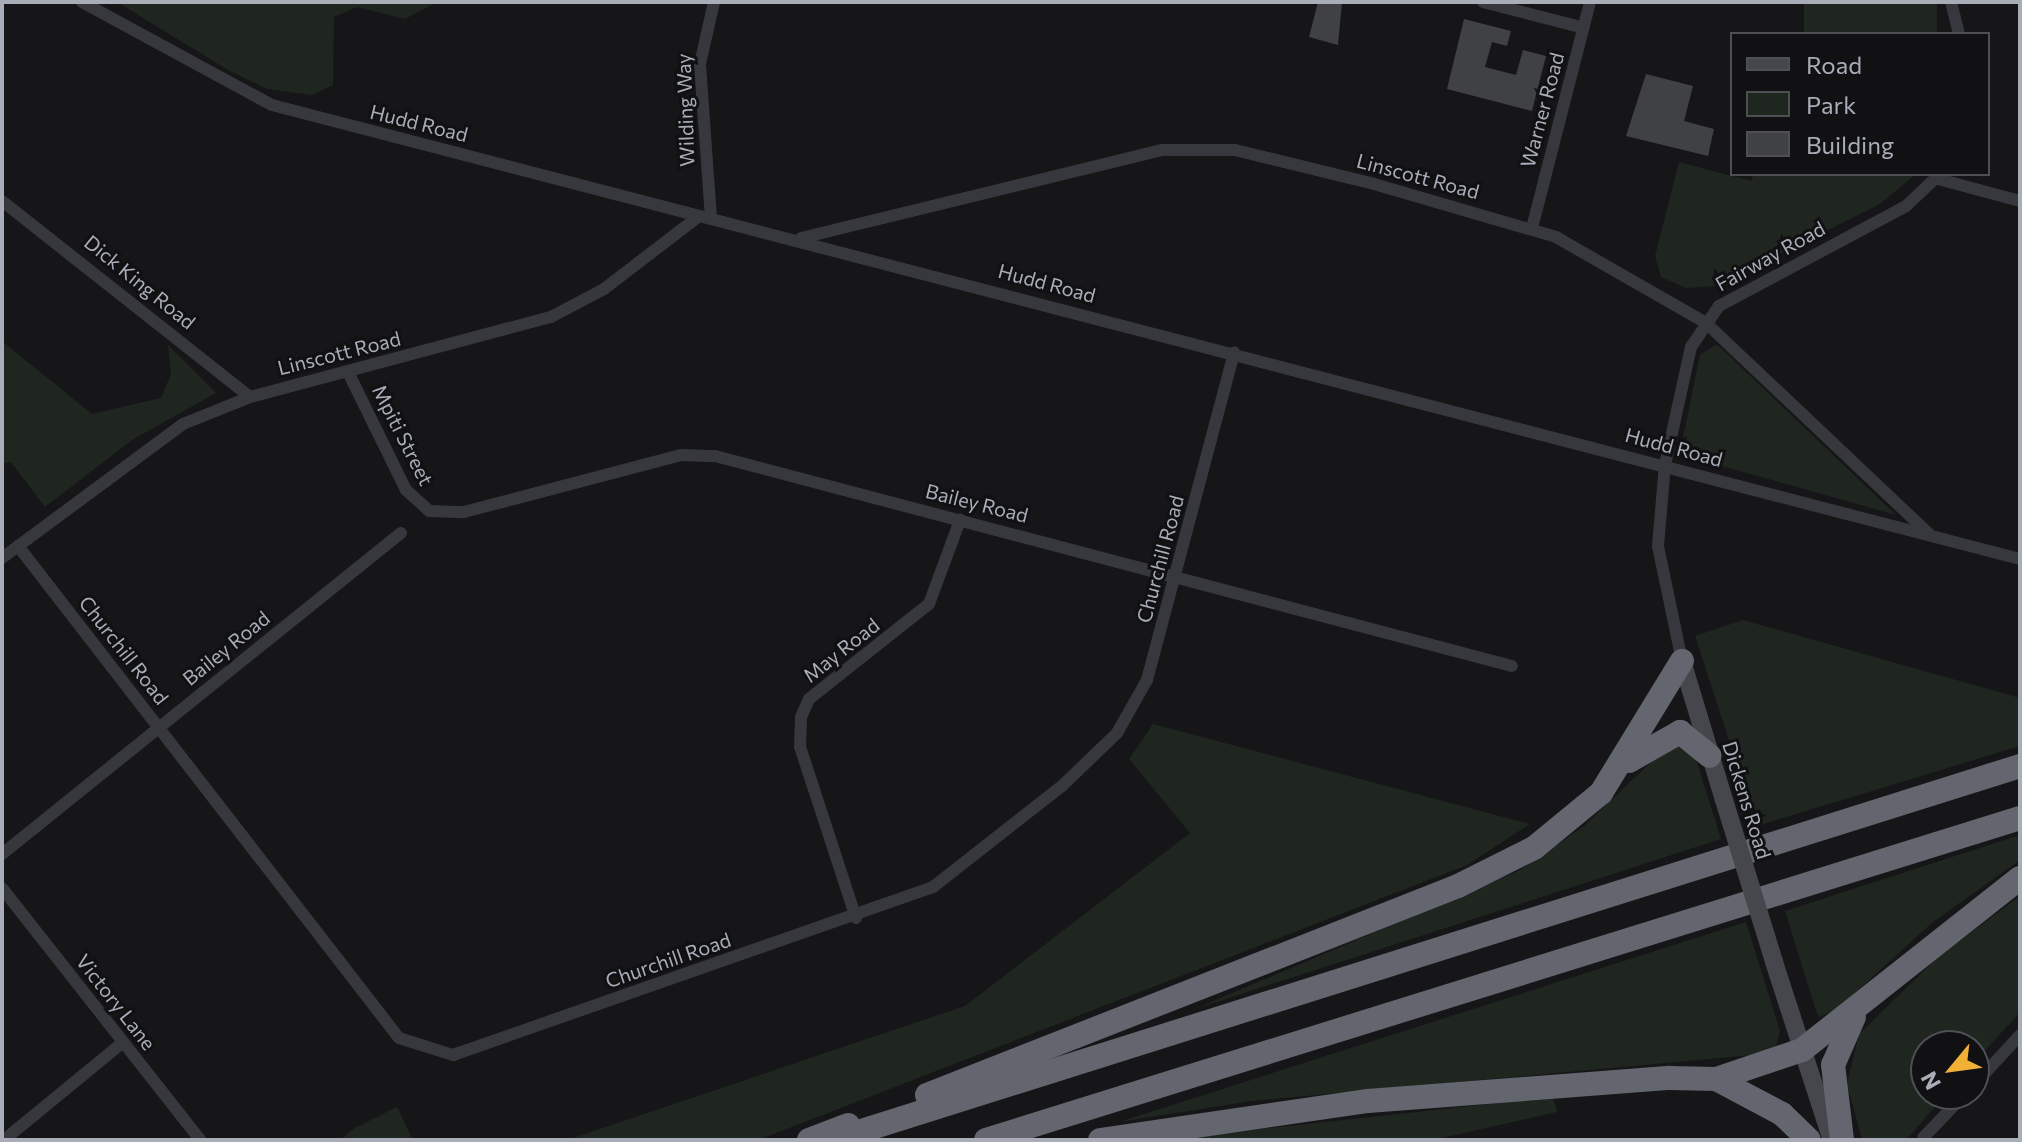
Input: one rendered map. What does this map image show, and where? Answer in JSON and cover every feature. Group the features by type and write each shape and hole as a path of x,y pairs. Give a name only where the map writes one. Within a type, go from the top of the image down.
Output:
{"highway":[{"path":"809,1140 1489,873 1576,817 1620,767 1682,661"},
{"path":"1620,767 1680,732 1710,756"},
{"path":"833,1140 2020,766"},
{"path":"986,1140 2020,818"},
{"path":"1100,1140 1368,1101 1716,1079 1802,1050 1860,1008 1948,928 2020,878"},
{"path":"1842,1140 1833,1065 1860,1008"},
{"path":"1716,1079 1782,1114 1809,1140"}],"street":[{"name":"Hudd Road","path":"82,2 272,105 1234,352 2020,559"},
{"name":"Wilding Way","path":"705,217 700,64 714,2"},
{"path":"1483,2 1584,28"},
{"name":"Warner Road","path":"1532,228 1590,2"},
{"path":"1951,2 1958,32"},
{"name":"Linscott Road","path":"798,239 1135,154 1204,147 1532,228 1706,323 1931,535"},
{"path":"1939,177 2020,201"},
{"name":"Fairway Road","path":"1665,465 1686,364 1706,323 1745,290 1906,206 1939,177"},
{"name":"Dick King Road","path":"2,201 250,397"},
{"name":"Linscott Road","path":"2,558 157,439 250,397 551,317 604,289 705,217"},
{"name":"Churchill Road","path":"18,546 399,1038 429,1053 482,1048 856,918 933,887 971,862 1117,733 1147,680 1234,352"},
{"name":"Mpiti Street","path":"348,372 406,490 429,511"},
{"name":"Bailey Road","path":"429,511 464,512 698,454 1177,576 1512,666"},
{"name":"Dickens Road","path":"1665,465 1660,572 1682,661 1832,1140"},
{"name":"May Road","path":"856,918 800,747 801,717 809,699 929,604 960,520"},
{"name":"Bailey Road","path":"2,854 401,533"},
{"name":"Victory Lane","path":"2,888 200,1140"},
{"path":"1990,1068 2020,1035"},
{"path":"4,1140 122,1043"},
{"path":"1923,1138 1950,1110"}],"green space":[{"path":"117,2 437,2 405,19 357,7 334,17 333,85 312,95 267,89 228,70"},
{"path":"1804,2 1937,2 1937,32 1804,32"},
{"path":"1679,162 1751,181 1753,176 1914,176 1880,204 1715,286 1686,288 1661,277 1655,256"},
{"path":"2,341 92,414 161,398 171,374 168,345 216,393 132,440 45,507 11,462 2,464"},
{"path":"1715,345 1896,515 1690,457 1683,438 1700,355"},
{"path":"1743,620 2020,698 2020,746 1757,826 1695,636"},
{"path":"1153,724 1530,824 1467,865 758,1140 567,1140 965,1006 1190,833 1129,759"},
{"path":"1671,743 1693,750 1721,839 1195,1009 1520,870 1584,826"},
{"path":"2020,835 2020,860 1933,922 1835,1011 1818,1017 1785,911"},
{"path":"2020,896 2020,1012 1990,1045 1990,1030 1910,1030 1910,1110 1932,1110 1906,1140 1862,1140 1847,1084 1859,1034 1937,958"},
{"path":"1746,922 1780,1031 1776,1046 1763,1054 1252,1101 1119,1122"},
{"path":"1553,1097 1557,1112 1433,1140 1159,1140"},
{"path":"397,1107 413,1140 340,1140 353,1129"}],"building":[{"path":"1318,2 1342,2 1338,45 1309,37"},
{"path":"1464,19 1511,31 1507,46 1492,42 1485,67 1516,75 1523,50 1546,56 1532,111 1447,89"},
{"path":"1646,74 1693,86 1684,121 1714,129 1708,156 1626,136"}]}
